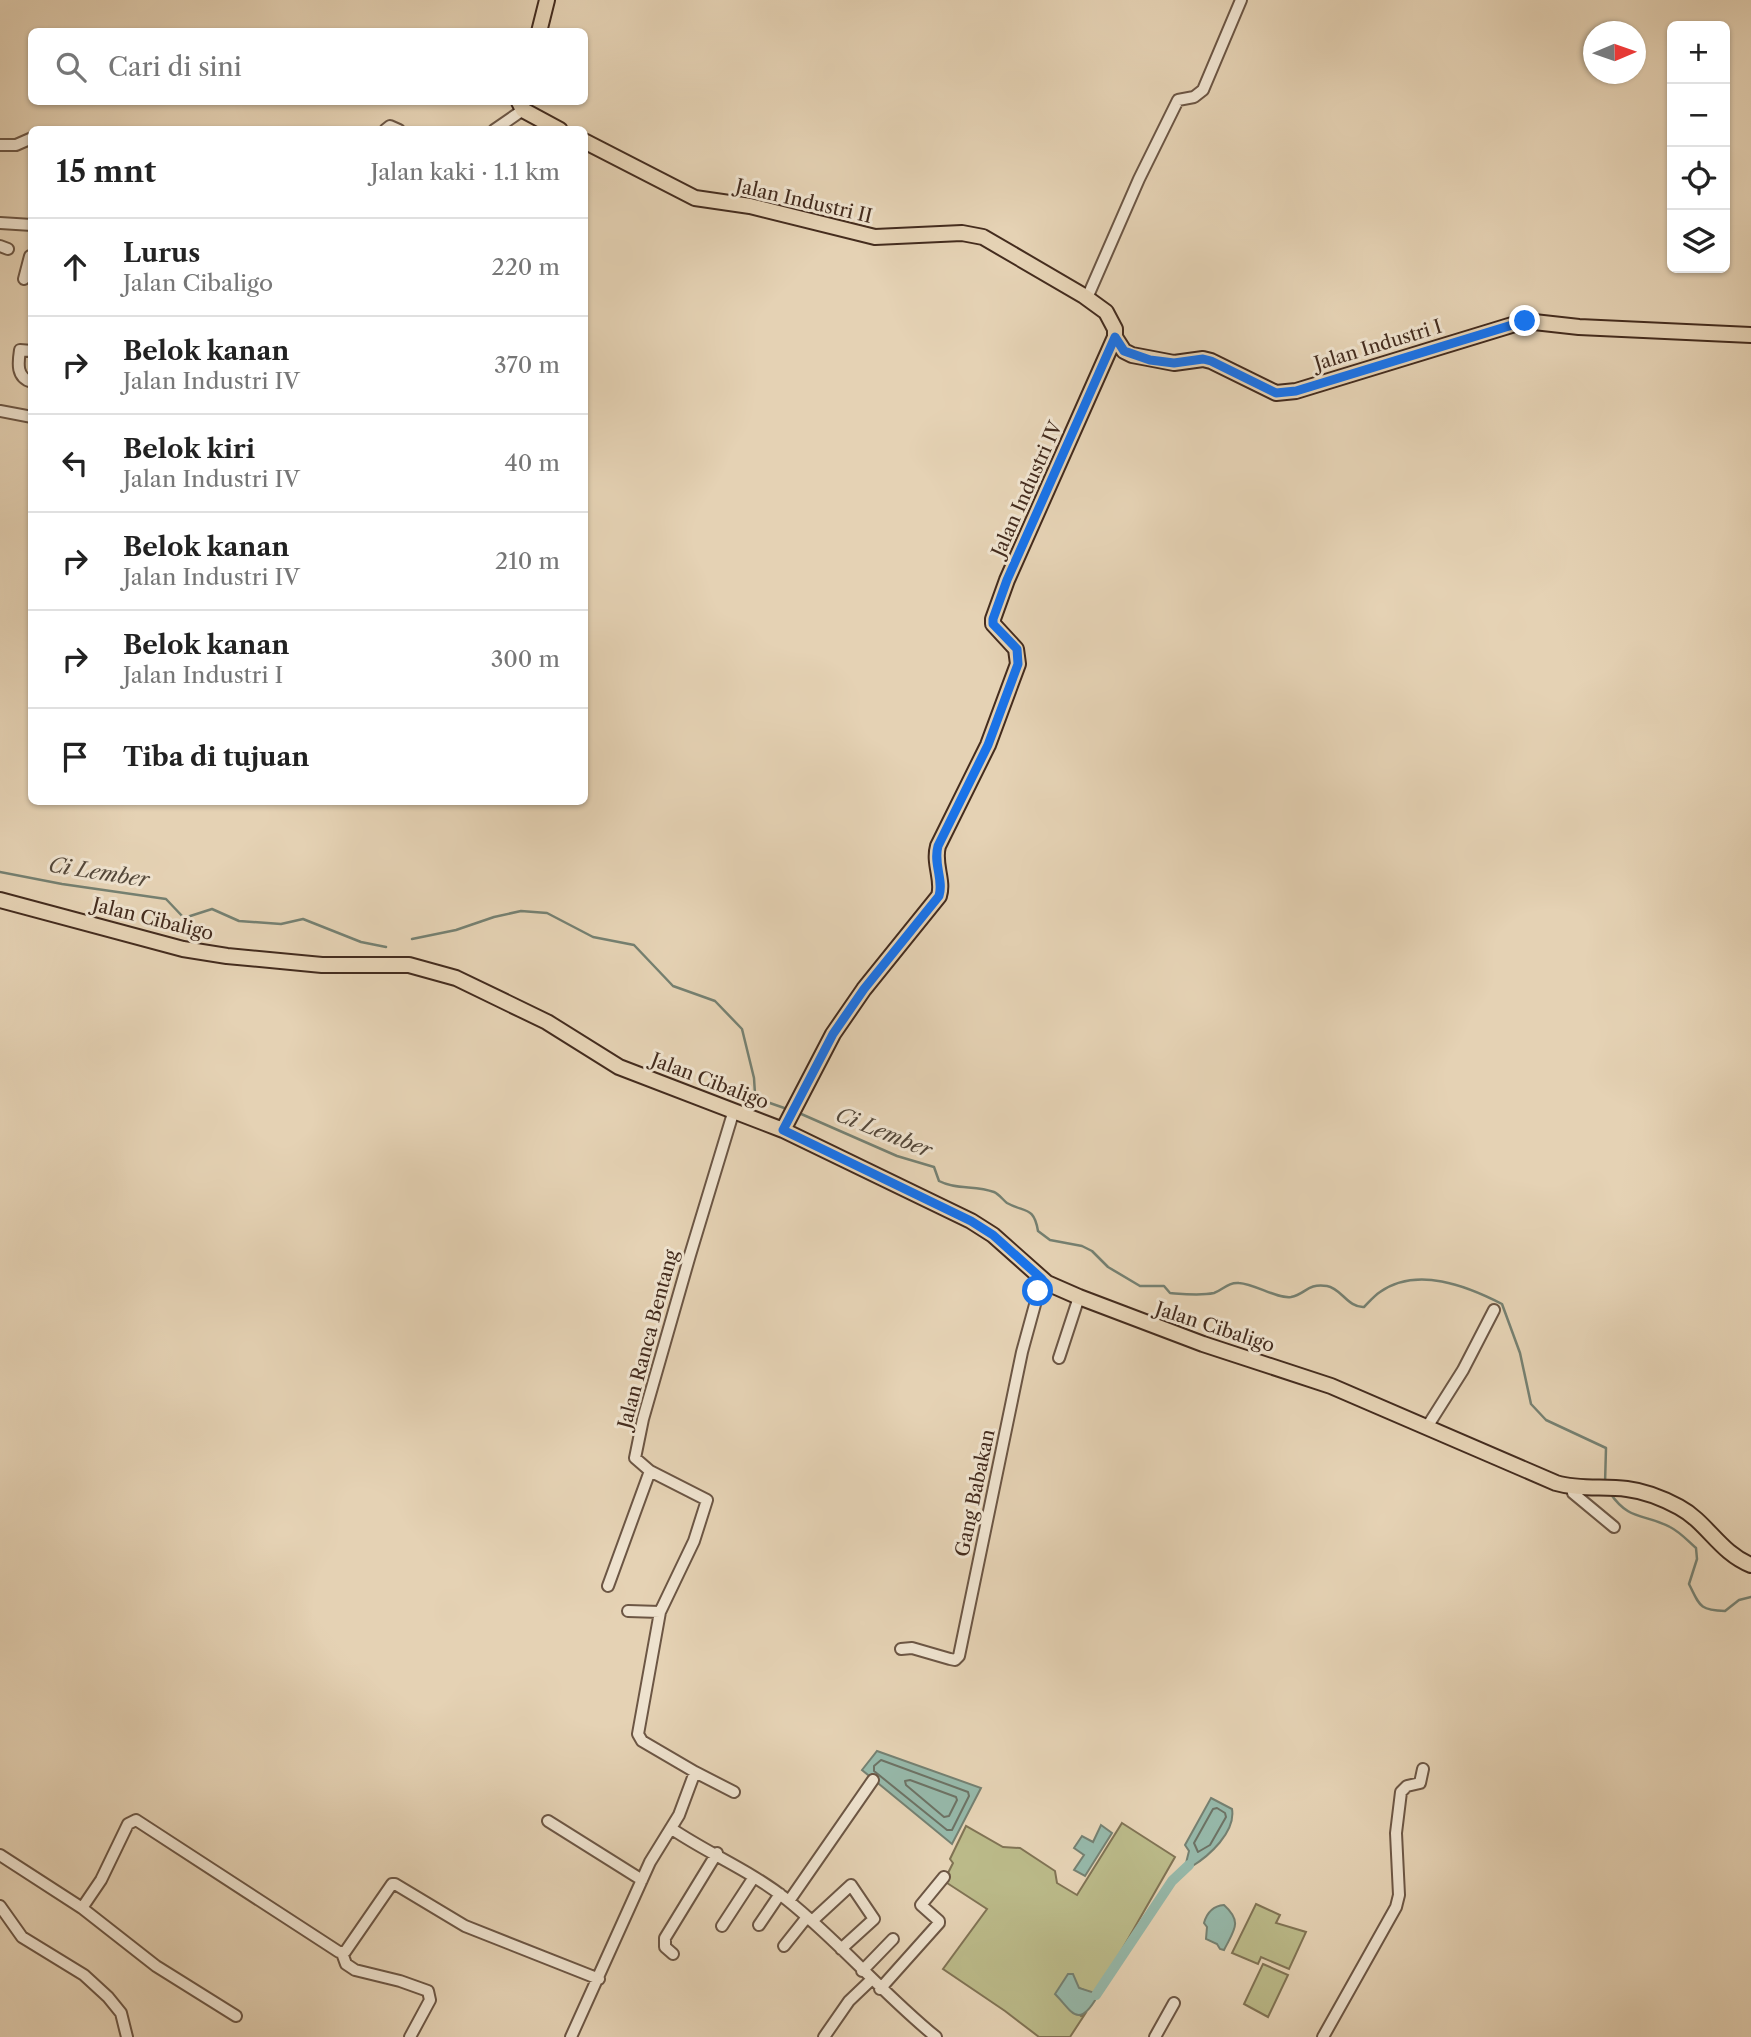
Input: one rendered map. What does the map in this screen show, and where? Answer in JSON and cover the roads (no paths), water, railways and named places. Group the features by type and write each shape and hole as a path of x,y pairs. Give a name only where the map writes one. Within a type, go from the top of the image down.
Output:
{"main road":[{"path":"540,28 547,0"},
{"path":"521,106 554,126"},
{"name":"Jalan Industri II","path":"588,143 695,198 750,206 874,237 962,233 983,237 1106,312 1115,329 1115,337"},
{"name":"Jalan Industri I","path":"1115,337 1124,351 1132,355 1174,363 1203,359 1211,361 1276,393 1296,391 1525,321 1579,327 1751,335"},
{"name":"Jalan Industri IV","path":"783,1130 833,1034 864,989 939,896 942,888 937,864 938,846 988,745 1018,664 1017,649 995,627 993,619 1007,580 1115,337"},
{"name":"Jalan Cibaligo","path":"0,900 183,949 322,965 410,965 456,978 529,1013 619,1067 783,1130 971,1221 993,1235 1042,1279 1079,1297 1203,1344 1331,1386 1556,1483 1572,1487 1629,1489 1669,1503 1695,1517 1719,1544 1751,1565"}],"street":[{"path":"1087,298 1158,137 1178,100 1194,97 1203,90 1241,0"},
{"path":"498,126 521,106"},
{"path":"0,145 16,145 28,140"},
{"path":"0,223 28,225"},
{"path":"24,279 28,265"},
{"path":"28,351 20,350 19,362 21,375 28,380"},
{"path":"0,411 28,416"},
{"name":"Jalan Ranca Bentang","path":"650,1471 635,1458 643,1419 734,1110"},
{"name":"Gang Babakan","path":"901,1649 912,1648 955,1660 959,1656 1022,1352 1042,1279"},
{"path":"1059,1358 1079,1297"},
{"path":"1427,1427 1463,1370 1494,1310"},
{"path":"608,1586 650,1471 707,1500 694,1541 660,1612 638,1734 642,1741 734,1792"},
{"path":"1572,1487 1573,1493 1614,1527"},
{"path":"628,1611 660,1612"},
{"path":"1323,2037 1399,1901 1396,1833 1401,1792 1407,1786 1420,1783 1423,1769"},
{"path":"571,2037 642,1880 659,1846 672,1829 695,1772"},
{"path":"759,1926 785,1898 873,1780"},
{"path":"82,1908 101,1880 128,1824 135,1820 342,1953 346,1964 355,1970 428,1991 430,2000 410,2037"},
{"path":"548,1821 642,1880"},
{"path":"672,1829 716,1853 785,1898 810,1919 880,1989 936,2037"},
{"path":"673,1954 665,1947 666,1938 716,1853"},
{"path":"0,1855 82,1908 156,1966 236,2016"},
{"path":"722,1926 754,1877"},
{"path":"880,1989 939,1923 921,1905 944,1877"},
{"path":"342,1953 392,1884 395,1884 465,1926 599,1979"},
{"path":"784,1946 810,1919 851,1885 874,1919 841,1949"},
{"path":"0,1906 22,1937 84,1975 108,1997 124,2021 127,2037"},
{"path":"862,1971 893,1939"},
{"path":"824,2037 849,2001 871,1980"},
{"path":"1155,2037 1174,2003"}],"water":[{"path":"877,1751 981,1788 952,1844 862,1770"},
{"path":"1211,1798 1232,1809 1230,1826 1213,1850 1191,1867 1186,1863 1189,1851 1185,1845"},
{"path":"1101,1825 1112,1833 1085,1876 1074,1870 1084,1855 1074,1848 1082,1836 1093,1842"},
{"path":"1224,1905 1233,1916 1235,1926 1224,1950 1206,1939 1207,1927 1204,1923 1211,1910"},
{"path":"1068,1974 1073,1974 1079,1988 1095,1993 1097,1997 1085,2013 1080,2015 1071,2011 1055,1994"}],"waterway":[{"name":"Ci Lember","path":"0,872 166,899 184,918 212,909 239,921 281,924 303,919 361,942 386,947"},
{"name":"Ci Lember","path":"412,939 456,930 521,911 547,913 593,937 634,945 673,986 715,1001 742,1029 754,1078 755,1094 767,1102 790,1110"},
{"name":"Ci Lember","path":"799,1113 897,1156 934,1167 939,1181 946,1184 996,1193 1007,1203 1028,1211 1034,1217 1038,1231 1050,1240 1082,1246 1092,1251 1108,1267 1140,1286 1164,1286 1170,1293 1197,1295 1214,1293 1239,1283 1291,1297 1320,1285 1332,1288 1353,1304 1364,1307 1394,1284 1426,1280 1458,1285 1488,1297 1502,1304 1520,1353 1531,1404 1546,1420 1606,1448 1605,1484"},
{"name":"Ci Lember","path":"1610,1493 1624,1509 1670,1527 1696,1548 1697,1559 1689,1584 1705,1608 1725,1611 1739,1600 1751,1597"},
{"path":"1096,1995 1172,1881 1189,1865"}]}
